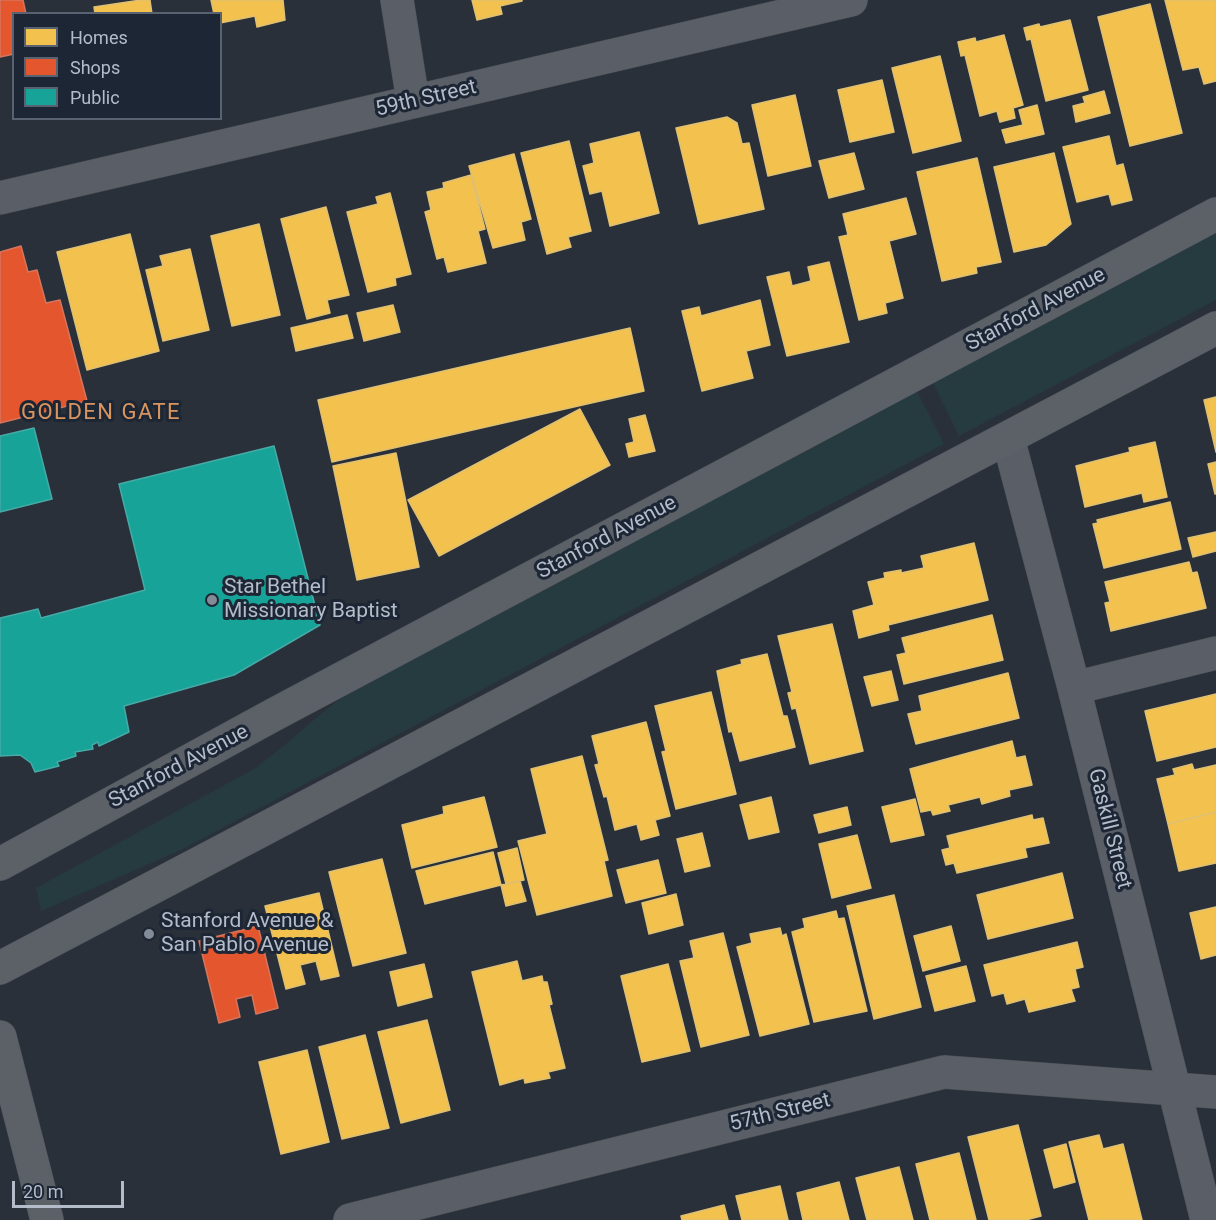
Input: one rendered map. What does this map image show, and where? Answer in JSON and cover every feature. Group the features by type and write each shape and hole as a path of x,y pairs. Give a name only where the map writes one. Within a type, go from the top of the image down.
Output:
{"main road":[{"name":"Stanford Avenue","path":"0,864 246,730 1216,214"},
{"path":"0,968 1216,328"},
{"path":"0,1037 47,1220"}],"street":[{"path":"397,0 413,101"},
{"name":"59th Street","path":"0,198 851,0"},
{"name":"Gaskill Street","path":"1008,438 1074,688 1172,1088 1207,1220"},
{"path":"1074,688 1216,652"},
{"name":"57th Street","path":"350,1220 944,1072 1216,1092"}],"green space":[{"path":"1216,232 1216,300 959,436 933,383"},
{"path":"917,391 944,444 181,850 41,911 36,888 254,769 349,692"}],"building: Homes":[{"path":"150,0 152,12 95,12 94,7"},
{"path":"211,0 283,0 285,20 257,27 255,16 222,23 222,12 214,12"},
{"path":"472,0 522,1 500,6 502,14 477,20"},
{"path":"1165,0 1216,0 1216,81 1204,84 1199,67 1183,70"},
{"path":"1150,4 1182,133 1130,146 1098,17"},
{"path":"1070,20 1088,90 1046,101 1031,39 1027,40 1024,28"},
{"path":"1004,35 1023,105 1013,108 1015,118 1000,122 997,111 980,116 965,55 961,56 958,42 975,38 976,42"},
{"path":"940,56 961,141 913,153 892,68"},
{"path":"882,80 894,132 850,142 838,90"},
{"path":"1104,91 1110,113 1076,122 1073,106 1085,103 1083,97"},
{"path":"795,95 811,166 768,176 752,105"},
{"path":"1037,105 1044,134 1006,143 1002,130 1023,125 1019,110"},
{"path":"727,117 737,123 742,144 749,143 764,209 699,224 676,128"},
{"path":"639,132 659,213 610,226 602,191 590,194 583,166 594,163 590,144"},
{"path":"1109,136 1116,166 1123,164 1132,200 1112,205 1109,194 1077,202 1063,147"},
{"path":"569,141 591,231 568,237 571,247 547,254 521,153"},
{"path":"854,153 864,189 829,198 819,161"},
{"path":"1054,153 1071,224 1046,245 1014,252 994,167"},
{"path":"514,154 531,219 521,222 525,240 493,248 469,166"},
{"path":"977,158 1001,262 976,267 977,273 942,281 917,172"},
{"path":"471,175 485,229 478,231 486,263 448,272 444,257 437,259 425,212 431,210 427,192 444,188 443,183"},
{"path":"390,193 411,274 395,278 396,285 368,292 347,212 378,204 376,197"},
{"path":"906,198 916,234 889,241 903,298 885,303 887,313 859,320 839,237 848,235 843,214"},
{"path":"326,207 349,295 327,300 330,313 307,319 281,219"},
{"path":"259,224 280,315 232,326 211,236"},
{"path":"130,234 159,351 87,370 57,252"},
{"path":"190,249 209,330 163,341 146,270 163,266 160,256"},
{"path":"829,262 849,342 787,356 767,277 789,272 792,286 811,281 808,267"},
{"path":"760,300 770,345 746,351 753,378 702,391 682,311 699,307 701,316"},
{"path":"393,305 400,332 364,341 357,313"},
{"path":"347,315 353,338 296,351 291,328"},
{"path":"630,328 644,391 332,462 318,400"},
{"path":"1216,397 1216,452 1204,400"},
{"path":"580,409 610,465 439,556 408,500"},
{"path":"645,415 655,451 629,457 626,444 634,442 629,419"},
{"path":"1155,442 1167,497 1144,502 1142,493 1085,507 1076,466 1130,452 1129,448"},
{"path":"396,453 419,567 357,580 333,466"},
{"path":"1216,462 1216,494 1215,494 1208,464"},
{"path":"1170,502 1181,549 1104,568 1093,524 1098,523 1097,520"},
{"path":"1216,532 1216,551 1193,557 1188,538"},
{"path":"974,543 988,600 888,625 889,630 859,638 853,611 874,605 868,582 885,578 884,573 901,570 901,573 924,568 921,556"},
{"path":"1189,562 1192,573 1197,572 1206,608 1111,631 1105,603 1110,602 1105,582"},
{"path":"992,615 1003,660 904,684 897,655 906,653 902,638"},
{"path":"832,624 863,751 810,764 796,708 792,709 788,693 792,692 778,636"},
{"path":"767,654 783,716 787,716 795,747 740,761 732,731 729,732 717,671 742,664 741,660"},
{"path":"891,671 898,700 872,706 864,677"},
{"path":"1008,673 1019,718 916,744 908,714 922,711 919,696"},
{"path":"711,692 736,794 676,809 662,752 666,751 655,706"},
{"path":"1216,694 1216,747 1157,761 1145,711"},
{"path":"646,722 670,816 655,820 659,835 641,840 637,824 615,830 607,796 604,797 595,765 599,764 592,736"},
{"path":"1012,741 1016,758 1025,756 1032,785 1009,790 1010,796 982,804 980,797 948,805 950,811 933,815 931,810 921,812 910,769"},
{"path":"582,756 608,860 604,861 612,896 537,915 518,841 547,834 531,769"},
{"path":"1192,764 1194,770 1216,765 1216,812 1168,824 1157,779 1175,775 1173,769"},
{"path":"484,797 497,847 412,868 402,825 444,814 443,807"},
{"path":"771,797 779,832 749,839 740,805"},
{"path":"915,799 924,835 891,842 882,807"},
{"path":"847,807 851,825 819,833 814,815"},
{"path":"1216,812 1216,863 1179,871 1168,824"},
{"path":"1032,815 1033,820 1043,818 1049,843 1025,848 1027,857 957,873 954,863 946,865 942,850 950,848 947,836"},
{"path":"702,833 710,866 685,872 677,839"},
{"path":"857,835 871,888 832,898 819,844"},
{"path":"517,848 524,880 506,884 498,853"},
{"path":"493,852 501,885 425,904 416,871"},
{"path":"382,859 406,953 353,966 329,872"},
{"path":"658,860 666,893 626,903 617,870"},
{"path":"1062,873 1073,918 988,939 977,895"},
{"path":"520,881 526,901 506,906 501,885"},
{"path":"319,893 339,976 321,980 316,961 300,965 305,984 286,989 265,906"},
{"path":"676,894 683,925 649,934 642,903"},
{"path":"894,895 921,1007 874,1019 847,906"},
{"path":"1216,907 1216,955 1201,959 1190,913"},
{"path":"836,911 838,919 844,918 867,1011 814,1022 792,932 805,928 803,919"},
{"path":"951,926 960,961 923,971 914,936"},
{"path":"780,928 782,936 786,934 809,1024 760,1036 737,947 752,943 750,934"},
{"path":"723,933 749,1035 701,1047 680,961 694,958 690,941"},
{"path":"1077,942 1083,967 1075,969 1079,987 1071,989 1075,1001 1029,1012 1025,999 1007,1004 1004,993 992,996 984,965"},
{"path":"517,961 522,981 542,976 543,982 547,982 552,1004 549,1005 565,1068 548,1072 550,1078 525,1083 524,1078 500,1085 472,972"},
{"path":"424,964 432,997 398,1006 390,972"},
{"path":"668,964 690,1051 642,1062 621,976"},
{"path":"966,966 975,1001 935,1011 926,976"},
{"path":"427,1020 450,1110 401,1123 378,1032"},
{"path":"365,1035 389,1128 342,1139 319,1047"},
{"path":"307,1050 329,1142 281,1154 259,1062"},
{"path":"1018,1125 1041,1216 1026,1220 989,1220 968,1137"},
{"path":"1099,1135 1103,1149 1123,1144 1142,1220 1089,1220 1069,1142"},
{"path":"1066,1144 1075,1182 1054,1188 1044,1150"},
{"path":"959,1153 976,1220 930,1220 916,1164"},
{"path":"899,1167 913,1220 867,1220 856,1178"},
{"path":"839,1182 849,1220 803,1220 797,1193"},
{"path":"780,1186 788,1220 742,1220 736,1196"},
{"path":"724,1205 728,1220 682,1220 681,1216"}],"building: Shops":[{"path":"0,0 23,0 26,12 12,12 12,54 0,57"},
{"path":"21,246 28,272 37,270 46,303 60,300 87,401 0,423 0,252"},
{"path":"258,926 278,1008 256,1014 252,995 236,999 240,1017 219,1023 199,941"}],"building: Public":[{"path":"34,428 52,499 0,512 0,436"},
{"name":"Star Bethel Missionary Baptist","path":"274,446 320,625 234,675 124,706 129,732 99,746 98,742 92,745 93,749 75,752 76,756 57,762 59,766 35,772 31,763 20,755 0,756 0,618 38,609 41,618 145,590 119,484"}],"place":[{"name":"Star Bethel Missionary Baptist","path":"212,600"},
{"name":"Stanford Avenue & San Pablo Avenue","path":"149,934"}],"district":[{"name":"GOLDEN GATE","path":"101,413"}]}
